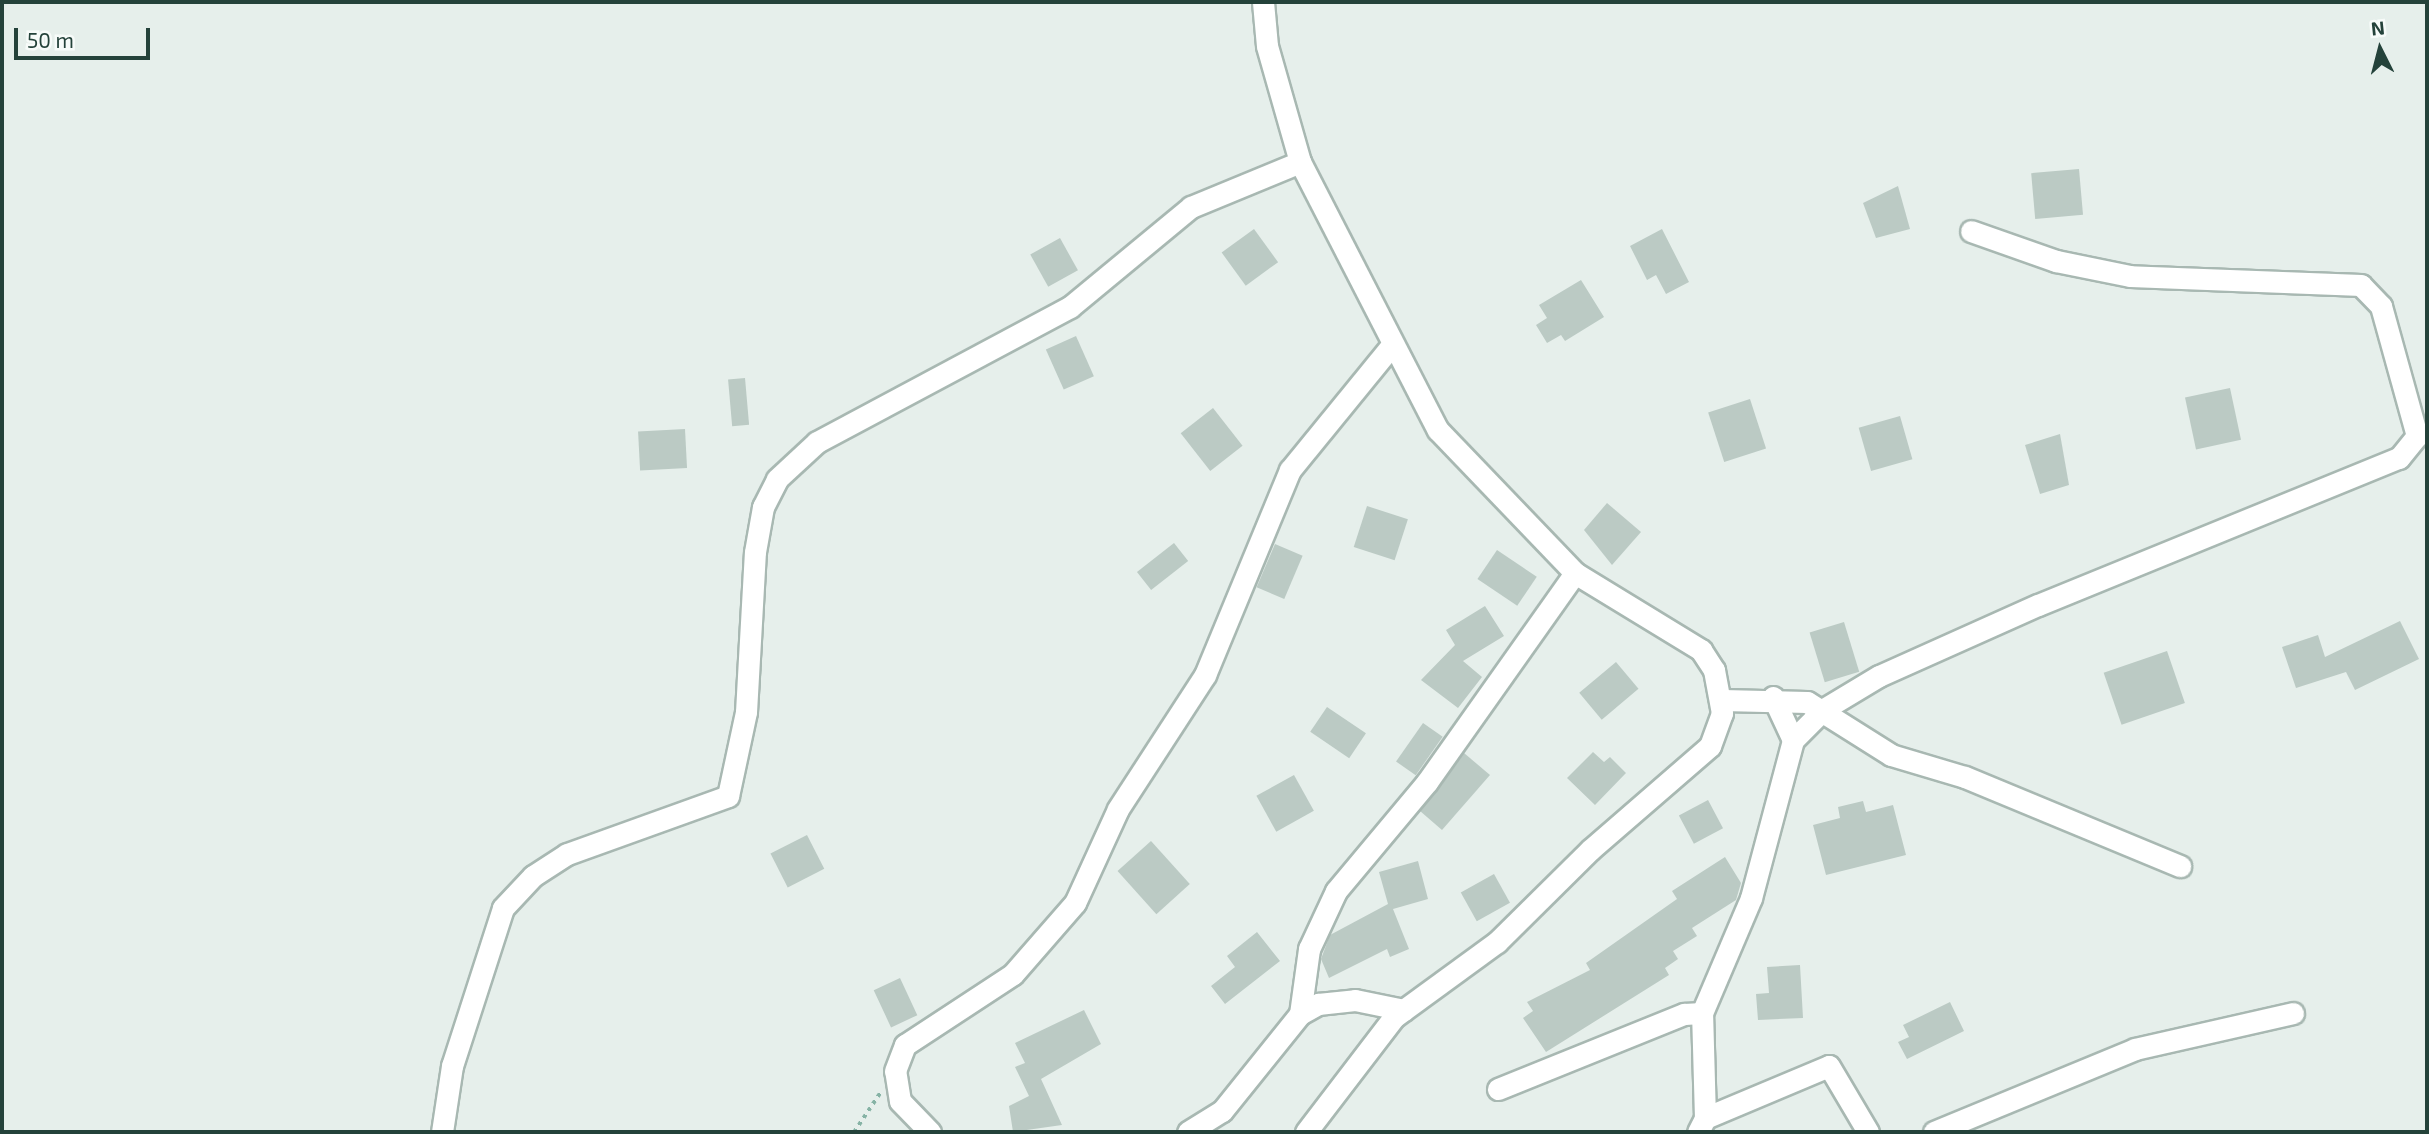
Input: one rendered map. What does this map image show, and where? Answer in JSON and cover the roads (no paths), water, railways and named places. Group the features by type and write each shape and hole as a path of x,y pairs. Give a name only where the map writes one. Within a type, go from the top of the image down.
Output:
{"street":[{"path":"1263,2 1267,46 1300,162 1391,346 1438,430 1575,573 1701,650 1721,700 1720,728 1710,746 1590,850 1497,942 1404,1010 1306,1132"},
{"path":"442,1132 452,1066 503,908 533,876 567,854 728,796 746,712 755,552 763,507 777,479 817,442 1070,307 1191,207 1300,162"},
{"path":"1868,1132 1829,1066 1702,1125 1702,1013 1751,898 1793,740 1824,709 1879,676 2038,605 2399,458 2417,436 2381,306 2361,285 2130,276 2056,261 1971,231"},
{"path":"930,1132 900,1101 895,1071 905,1045 1013,974 1075,903 1118,809 1205,675 1290,470 1391,346"},
{"path":"1300,1014 1308,949 1336,891 1427,782 1575,573"},
{"path":"1773,697 1793,740"},
{"path":"1721,700 1773,697 1824,709 1891,755 1965,777 2180,866"},
{"path":"1188,1132 1222,1111 1300,1014 1318,1004 1355,1000 1404,1010"},
{"path":"1498,1089 1684,1013 1702,1013"},
{"path":"1934,1132 2136,1049 2292,1013"}]}
